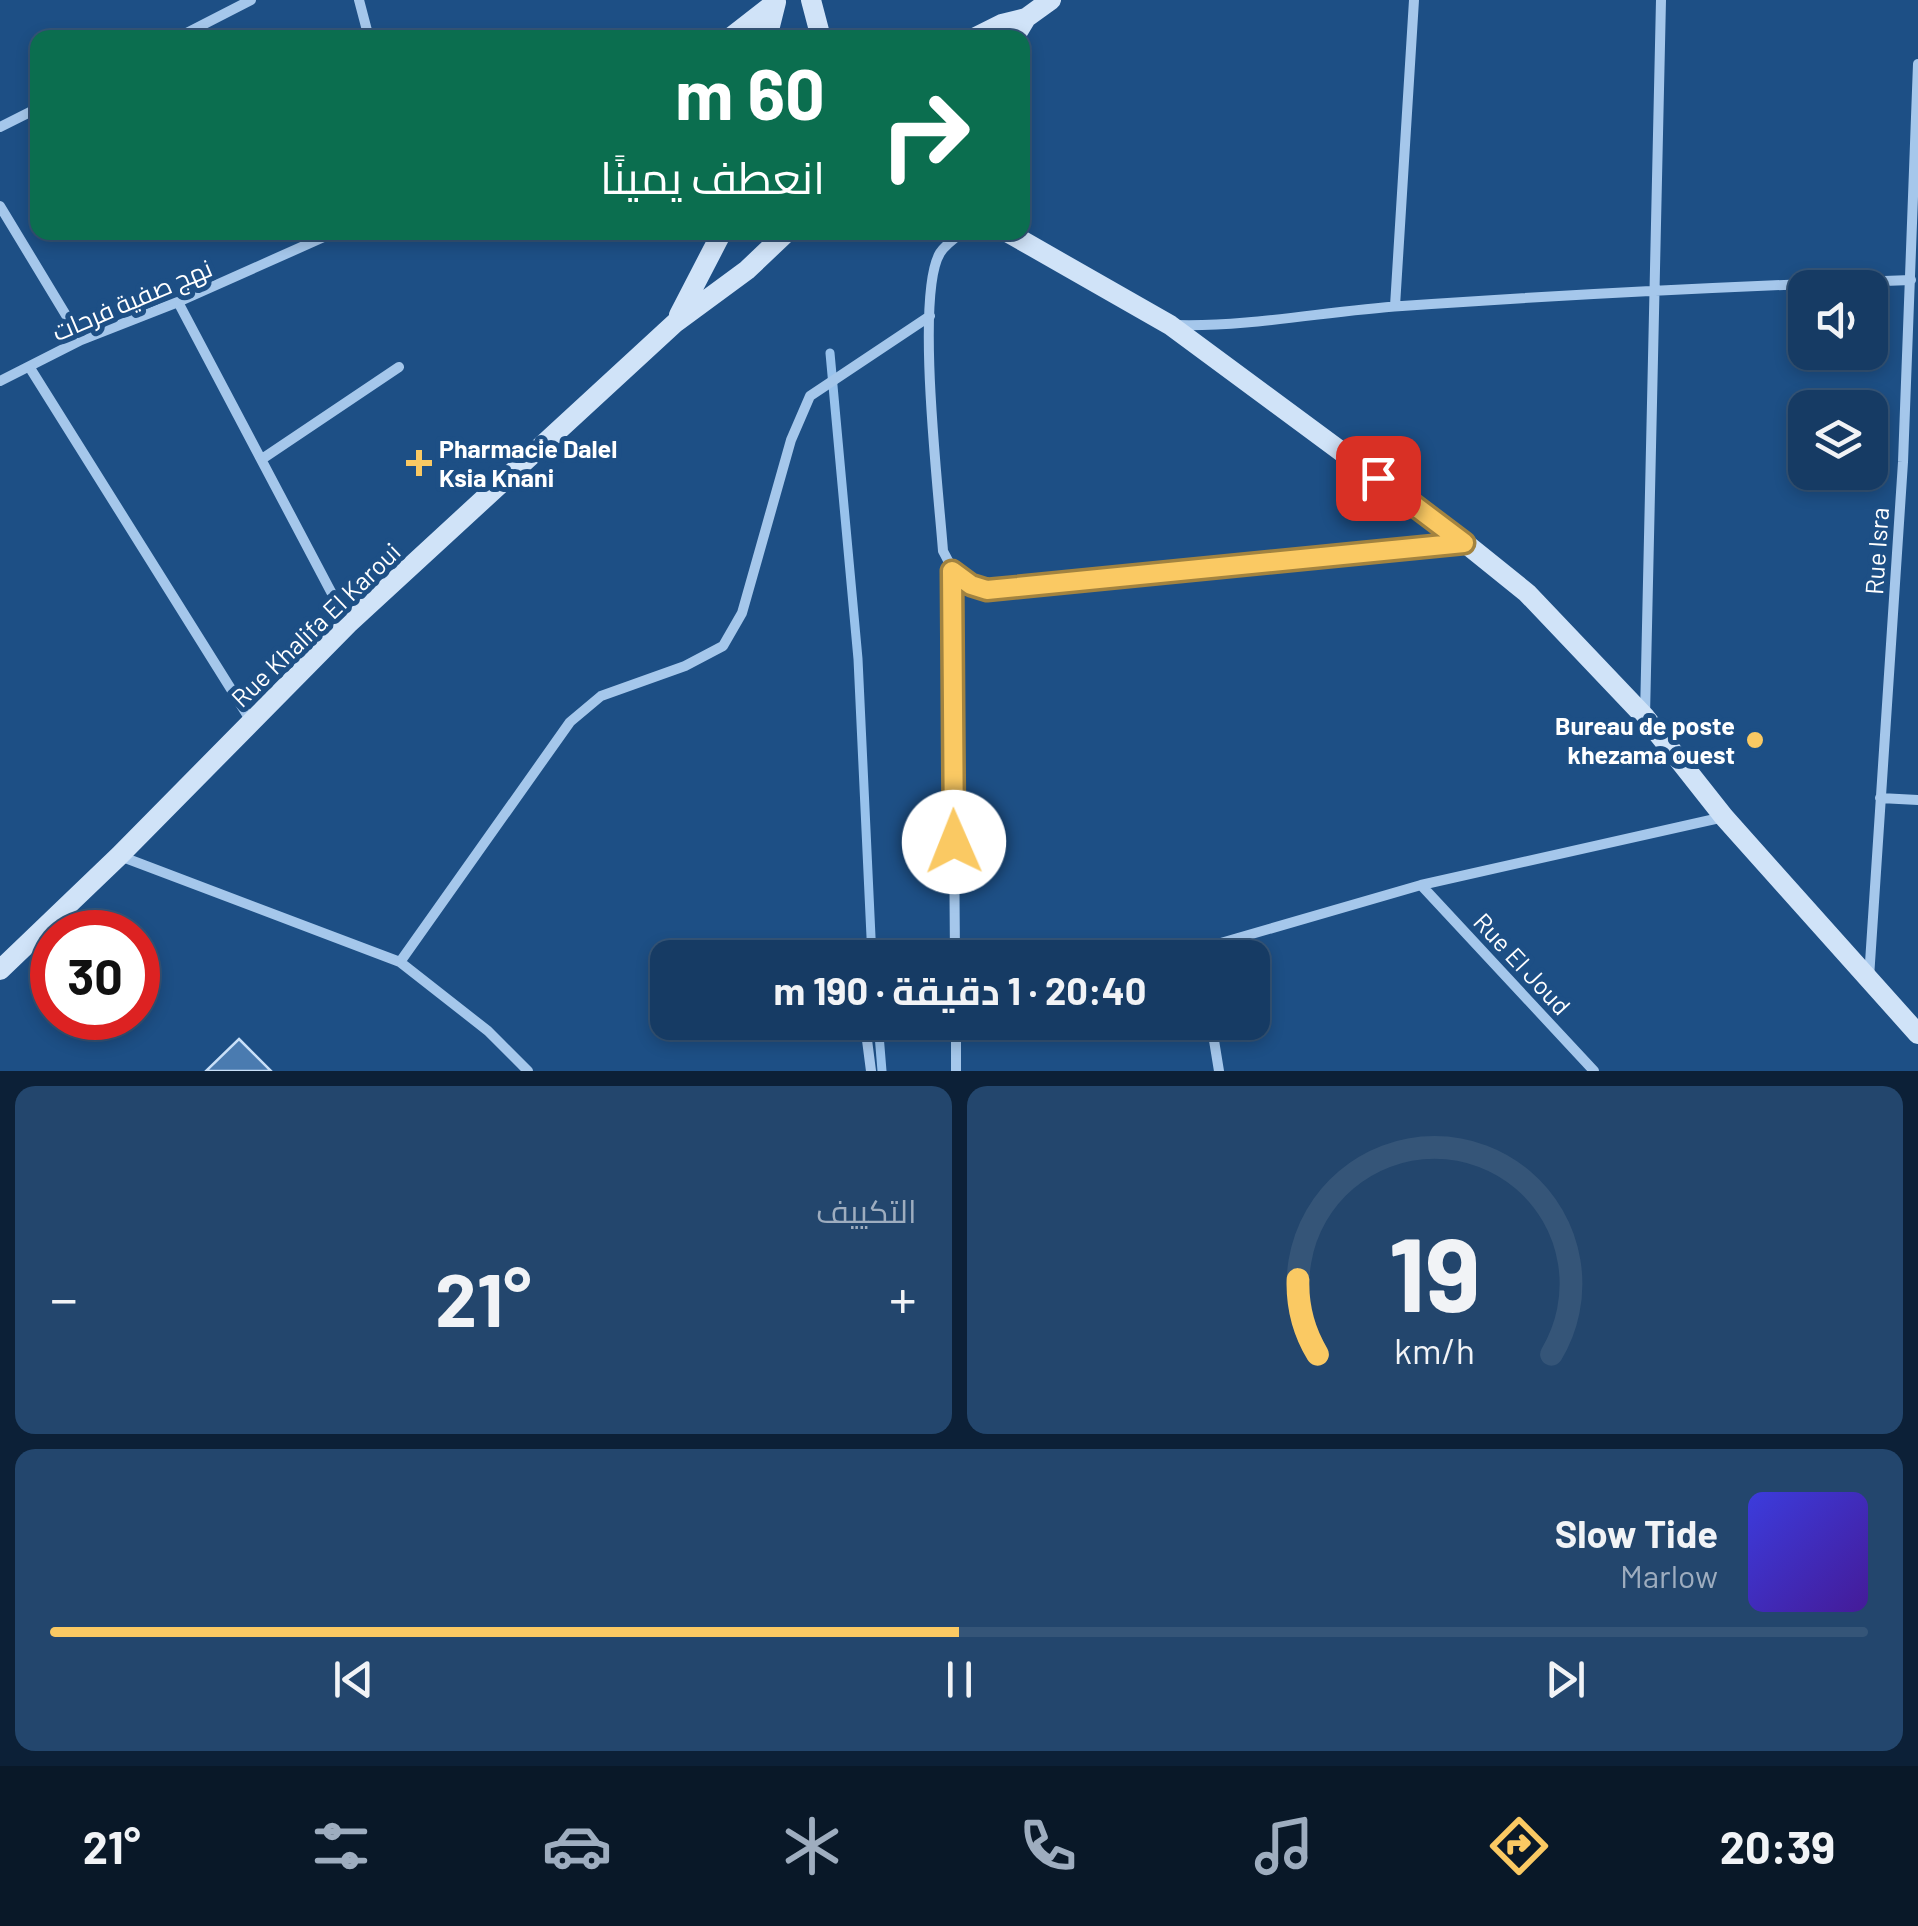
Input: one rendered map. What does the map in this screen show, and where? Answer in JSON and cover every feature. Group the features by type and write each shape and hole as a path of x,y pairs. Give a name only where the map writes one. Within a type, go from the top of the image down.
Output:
{"street":[{"path":"193,30 251,0"},
{"path":"359,0 367,30"},
{"path":"811,0 819,30"},
{"path":"990,30 1026,18 1051,0"},
{"path":"1395,306 1414,0"},
{"path":"1646,716 1661,0"},
{"path":"740,30 776,1"},
{"path":"769,30 776,1"},
{"path":"1019,30 1026,18"},
{"name":"Rue Isra","path":"1869,979 1903,462 1918,64"},
{"path":"0,127 30,112"},
{"path":"0,206 81,340"},
{"name":"نهج صفية فرحات","path":"0,382 81,340 317,240"},
{"name":"Rue Khalifa El Karoui","path":"675,323 718,240"},
{"name":"Rue Khalifa El Karoui","path":"0,970 119,856 348,624 675,323 747,270 779,240"},
{"path":"954,240 939,254 930,316 930,370 943,551 952,571 955,940"},
{"path":"1022,240 1170,325 1527,593 1646,716 1724,817 1918,1034"},
{"path":"1170,325 1227,326 1395,306 1656,289 1910,280"},
{"path":"178,302 348,624"},
{"path":"400,962 570,722 601,696 685,666 723,646 742,613 791,440 810,396 930,316"},
{"path":"262,458 400,367"},
{"path":"30,368 252,722"},
{"path":"952,571 971,585 987,590 1464,543"},
{"path":"1880,798 1918,800"},
{"path":"1245,940 1421,885 1724,817"},
{"path":"119,856 400,962 488,1030 528,1071"},
{"name":"Rue El Joud","path":"1421,885 1594,1071"},
{"path":"867,1040 870,1071"},
{"path":"956,1040 956,1071"},
{"path":"1214,1040 1219,1071"}],"building":[{"path":"239,1039 271,1071 206,1071"}],"waterway":[{"path":"830,353 858,659 871,940"},
{"path":"879,1040 882,1071"}],"place":[{"name":"Pharmacie Dalel Ksia Knani","path":"419,463"},
{"name":"Bureau de poste khezama ouest","path":"1755,740"}],"route":[{"path":"954,842 952,571 971,585 987,590 1464,543 1378,478"}]}
